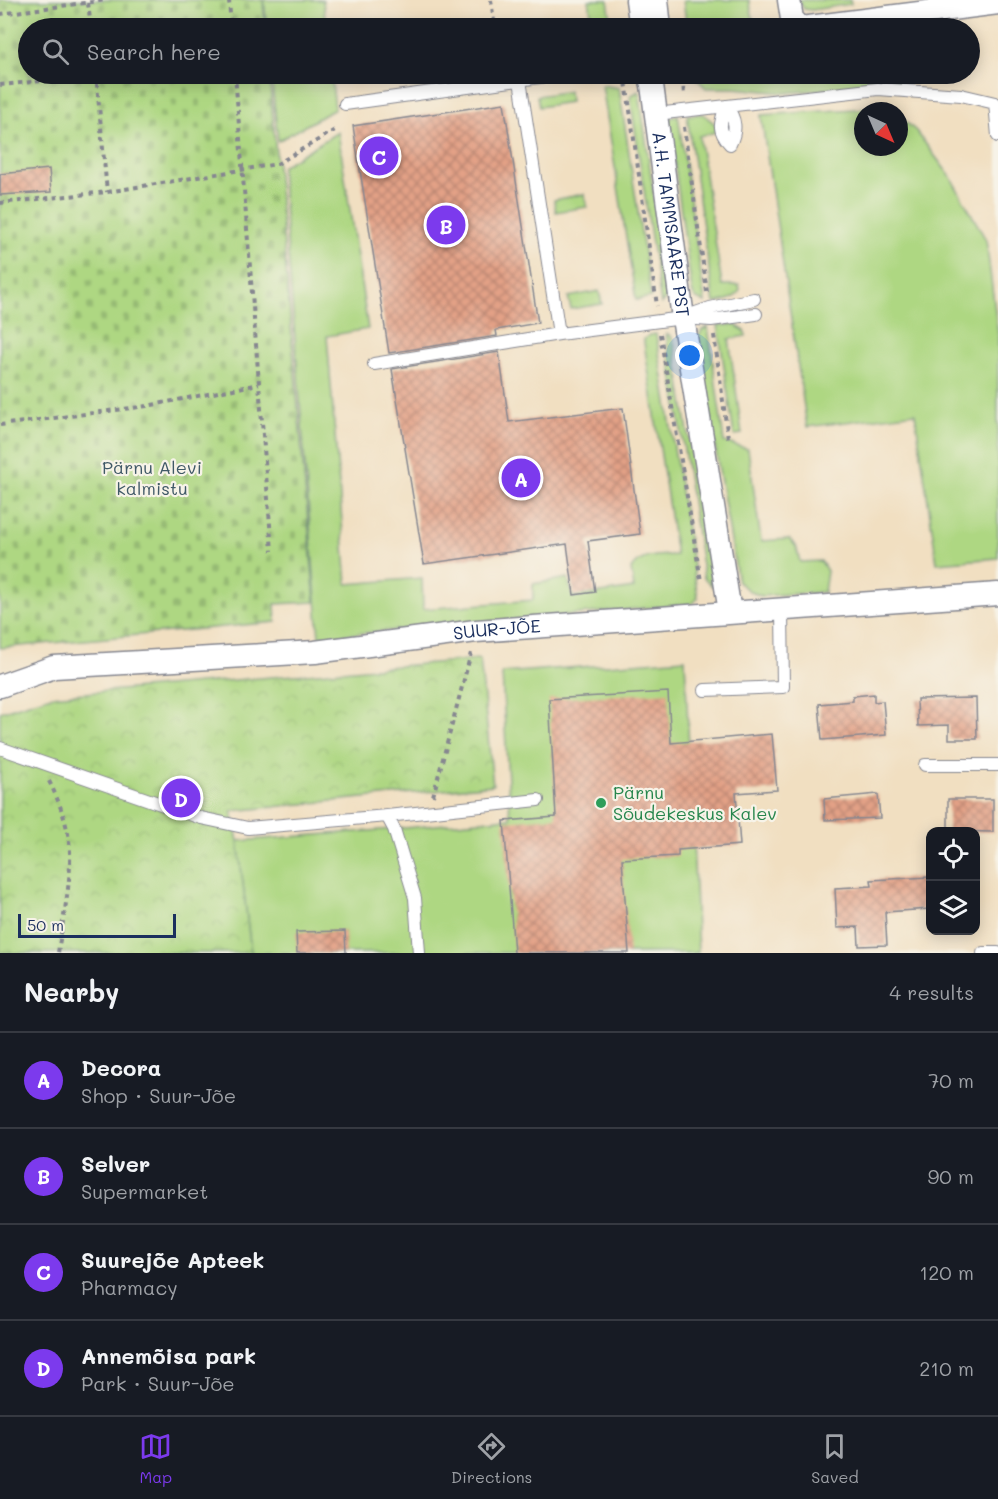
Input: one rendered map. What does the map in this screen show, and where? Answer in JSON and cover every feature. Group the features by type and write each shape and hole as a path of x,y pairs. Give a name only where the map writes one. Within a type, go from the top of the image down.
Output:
{"street":[{"path":"637,0 640,18"},
{"path":"657,0 659,18"},
{"path":"789,0 792,18"},
{"path":"880,18 998,3"},
{"name":"A.H. TAMMSAARE PST","path":"654,84 683,318 730,612"},
{"name":"SUUR-JÕE","path":"0,686 54,668 315,652 476,631 998,594"}],"lane":[{"path":"345,104 491,84"},
{"path":"521,84 559,334"},
{"path":"656,114 878,89 961,95 995,104 998,136"},
{"path":"710,314 754,299"},
{"path":"375,364 559,334 710,314 756,314"},
{"path":"705,690 783,687 782,609"},
{"path":"0,748 201,818 248,828 538,800"},
{"path":"925,765 998,765"},
{"path":"387,816 394,829 415,898 419,953"},
{"path":"983,953 998,952"}],"path":[{"path":"0,14 107,0"},
{"path":"230,0 231,18"},
{"path":"491,0 494,18"},
{"path":"88,3 90,18"},
{"path":"0,85 18,83"},
{"path":"97,84 107,192"},
{"path":"236,84 273,551"},
{"path":"683,84 681,111 728,438"},
{"path":"0,203 107,192 277,164 334,130"},
{"path":"0,425 147,406 259,384"},
{"path":"429,812 476,631"},
{"path":"35,761 46,776 60,805 68,831 69,871 58,953"}],"green space":[{"name":"Pärnu Alevi kalmistu","path":"0,0 263,0 264,18 18,18 18,84 270,84 315,602 275,604 276,622 0,648"},
{"path":"264,0 323,0 325,18 266,18"},
{"path":"589,0 608,0 611,18 592,18"},
{"path":"683,0 749,0 753,18 686,18"},
{"path":"799,0 850,0 851,4 812,10 804,9"},
{"path":"272,84 332,84 335,109 278,141"},
{"path":"702,84 880,84 785,93 735,88 706,88"},
{"path":"602,85 619,88 651,297 636,300"},
{"path":"569,91 570,102 539,107 537,96"},
{"path":"639,91 668,296 661,304 630,96"},
{"path":"854,109 854,156 908,156 908,124 950,176 986,240 998,334 998,558 937,563 915,413 807,427 761,115"},
{"path":"703,114 715,124 716,132 699,136 722,285 739,285 740,290 732,298 714,303 687,115"},
{"path":"678,115 705,303 695,298 692,291 669,123 670,118"},
{"path":"338,132 368,329 327,336 347,584 422,578 423,609 533,600 533,584 568,578 573,597 634,588 631,569 635,564 645,558 676,555 644,342 649,335 656,334 698,598 692,604 319,637 281,167"},
{"path":"584,194 587,207 556,212 554,200"},
{"path":"599,291 602,304 571,309 568,297"},
{"path":"718,325 735,325 745,331 746,336 729,339 742,434 734,435"},
{"path":"708,327 724,442 748,449 761,541 789,539 796,546 800,562 821,561 827,571 824,592 761,596 738,582 697,340 702,330"},
{"path":"666,334 671,336 674,343 712,586 704,578"},
{"path":"480,659 493,785 232,811 238,841 251,953 0,953 0,712 51,696"},
{"name":"Pärnu Sõudekeskus Kalev","path":"685,659 698,953 251,953 238,841 510,818 502,673"}],"building":[{"path":"504,103 538,323 496,330 497,336 389,353 353,126"},
{"path":"49,169 51,192 0,195 0,174"},
{"path":"499,352 509,422 623,408 640,534 588,541 595,592 574,595 567,544 424,564 392,369"},
{"path":"668,692 671,743 772,734 777,790 736,793 740,845 678,850 678,856 622,859 629,953 514,953 504,821 556,817 549,699"},
{"path":"874,694 874,702 883,701 886,735 822,740 819,704 853,701 853,696"},
{"path":"976,698 977,739 949,739 949,725 918,726 917,699"},
{"path":"878,794 880,818 825,820 824,799"},
{"path":"948,799 993,799 993,832 980,832 980,827 948,827"},
{"path":"926,877 926,909 885,912 887,945 859,946 858,927 837,928 835,888 872,886 871,880"},
{"path":"345,931 346,953 297,953 296,932"}],"place":[{"name":"Suurejõe Apteek","path":"379,156"},
{"name":"Selver","path":"446,225"},
{"name":"Decora","path":"521,478"},
{"name":"Annemõisa park","path":"181,798"},
{"name":"Pärnu Sõudekeskus Kalev","path":"601,803"}]}
